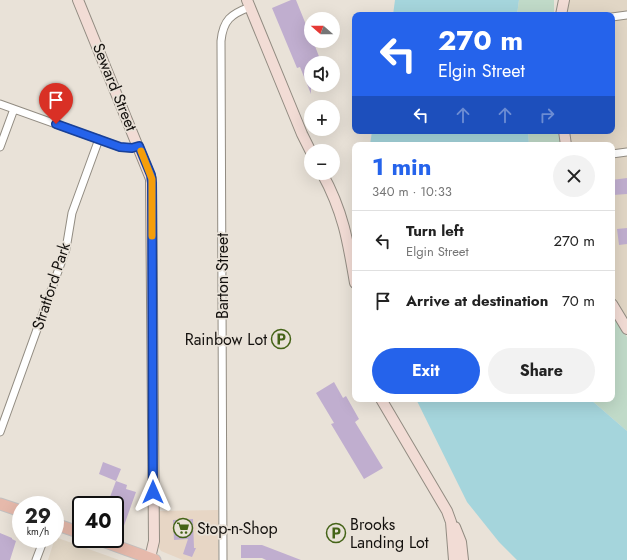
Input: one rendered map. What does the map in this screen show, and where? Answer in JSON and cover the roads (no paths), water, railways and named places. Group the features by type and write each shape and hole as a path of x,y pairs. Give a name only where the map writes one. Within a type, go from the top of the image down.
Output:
{"main road":[{"path":"0,504 12,508"},
{"path":"122,548 152,559"}],"street":[{"name":"Seward Street","path":"78,0 151,175 154,541 152,559"},
{"path":"558,0 560,12"},
{"path":"561,12 564,0"},
{"path":"248,3 307,144"},
{"name":"Barton Street","path":"223,560 221,41 224,27 228,19 248,3"},
{"path":"615,17 627,15"},
{"path":"0,104 127,148 139,146"},
{"path":"0,147 14,109"},
{"name":"Stratford Park","path":"0,432 66,249 72,213 99,139"},
{"path":"615,154 627,152"},
{"path":"326,180 341,215 352,267"},
{"path":"615,309 627,329"},
{"path":"383,402 442,501 451,522 460,537 463,560"},
{"path":"451,522 454,560"},
{"path":"36,560 41,548"}],"water":[{"path":"395,0 519,0 517,12 393,12"},
{"path":"372,134 528,134 529,142 370,142"},
{"path":"417,402 593,402 627,431 627,560 517,560 499,542 467,502"}],"place":[{"name":"Rainbow Lot","path":"281,339"},
{"name":"Stop-n-Shop","path":"183,528"},
{"name":"Brooks Landing Lot","path":"336,533"}]}
